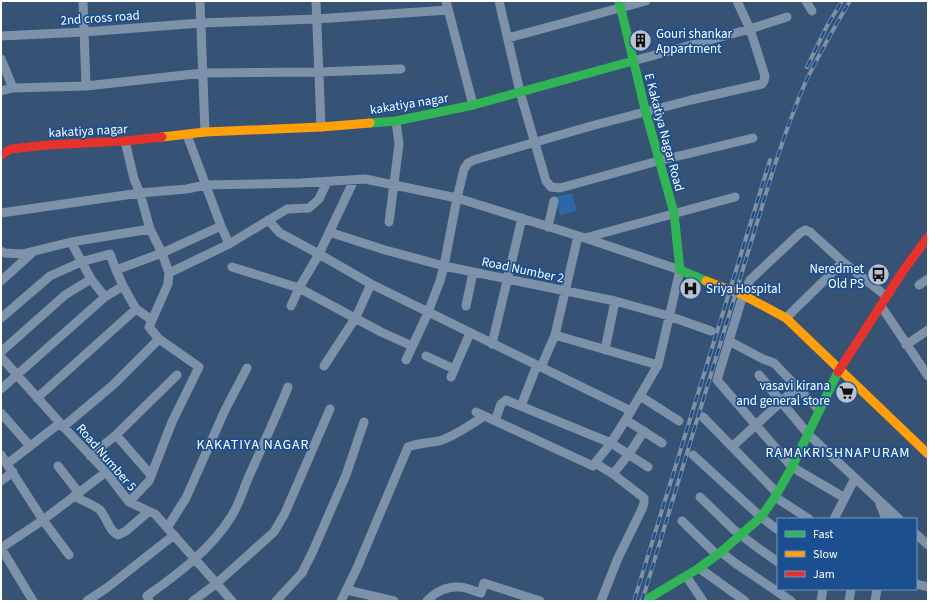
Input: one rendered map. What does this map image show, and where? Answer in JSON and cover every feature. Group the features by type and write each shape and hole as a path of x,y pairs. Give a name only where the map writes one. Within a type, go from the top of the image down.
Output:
{"street":[{"path":"83,1 86,86"},
{"path":"200,1 205,132"},
{"path":"316,1 321,127"},
{"path":"499,1 520,92 546,181 552,187 560,188 658,161 753,138"},
{"path":"508,38 620,4 646,1"},
{"path":"406,360 428,313 444,266 457,198 464,169 468,163 592,126 691,100 762,84 764,81 764,76 750,29 737,1"},
{"path":"806,1 812,11"},
{"name":"E Kakatiya Nagar Road","path":"620,4 658,161 674,213 680,270"},
{"path":"447,5 473,105"},
{"name":"2nd cross road","path":"1,36 84,32 201,23 316,19 447,5"},
{"name":"kakatiya nagar","path":"1,155 11,149 47,145 125,141 205,132 321,127 396,121 473,105 750,29 787,17"},
{"path":"1,59 13,88"},
{"path":"1,91 13,88 86,86 203,73 319,72 401,69"},
{"path":"389,222 399,144 396,121"},
{"path":"187,135 220,226 229,244"},
{"path":"125,141 134,179 140,193 150,229 169,273 168,284 150,327 159,339 199,367 172,422 151,475 129,502"},
{"path":"1,213 140,193 187,189 205,185 327,182 365,179 457,198 680,270 712,284 743,295 786,318 928,454"},
{"path":"290,306 319,254 354,180"},
{"path":"169,273 229,244 287,209 309,208 319,199 327,182"},
{"path":"581,237 735,197"},
{"path":"548,227 554,201"},
{"path":"492,344 522,218"},
{"path":"268,220 280,233 371,284 631,412"},
{"path":"116,270 162,254 220,226"},
{"path":"1,251 5,253 22,254 71,242 150,229"},
{"path":"845,498 792,467 757,424 717,380 743,295 750,280 805,230 810,232 843,262 886,296"},
{"name":"Road Number 2","path":"329,232 385,250 444,266 615,301 669,316 711,331"},
{"path":"521,406 554,335 564,291 581,237"},
{"path":"644,601 699,568 719,554 761,517 792,467 839,369 881,306 886,296 928,237"},
{"path":"71,242 81,262 105,297"},
{"path":"1,281 33,252"},
{"path":"1,318 50,276 81,262 110,254 123,286 136,309 152,320"},
{"path":"786,318 843,262"},
{"path":"232,267 299,288 412,346"},
{"path":"341,601 408,447 417,443 438,441 450,437 480,414 592,466 611,443 658,365 680,270"},
{"path":"466,306 473,272"},
{"path":"1,352 65,295 92,279"},
{"path":"919,285 928,279"},
{"path":"324,366 356,317 371,284"},
{"path":"1,389 105,297 123,286"},
{"path":"606,350 615,301"},
{"path":"881,306 928,376"},
{"path":"37,398 136,309"},
{"path":"906,345 928,330"},
{"path":"426,356 453,373 470,333"},
{"path":"554,335 658,365"},
{"path":"7,464 30,446 62,425 113,385 159,339"},
{"path":"729,341 763,359 774,363 819,410"},
{"name":"Road Number 5","path":"1,357 106,472 129,502 155,514 232,601"},
{"path":"167,528 186,498 225,410 247,368"},
{"path":"90,456 116,435 177,375"},
{"path":"759,375 808,434 898,518"},
{"path":"149,601 147,596 195,559 231,517 240,500 248,478 288,387"},
{"path":"733,446 797,387"},
{"path":"640,396 679,421"},
{"path":"495,421 501,404 506,400 611,443 648,467"},
{"path":"193,601 217,583 274,532 285,513 330,409"},
{"path":"2,413 30,446"},
{"path":"703,417 733,446 776,495 808,518"},
{"path":"626,420 662,443"},
{"path":"276,601 302,573 313,551 346,475 364,422"},
{"path":"613,474 629,454 644,431"},
{"path":"116,435 151,475"},
{"path":"1,455 43,520 69,555"},
{"path":"693,455 761,517 777,529"},
{"path":"595,463 613,474 644,498 644,503 618,558 601,601"},
{"path":"58,466 77,495 97,508 103,514 112,530 118,535 126,531 148,512"},
{"path":"1,481 13,472"},
{"path":"33,601 1,548 43,520 106,472"},
{"path":"835,518 855,478"},
{"path":"700,497 741,535 777,561"},
{"path":"879,501 886,518"},
{"path":"682,521 719,554 735,563 791,601"},
{"path":"87,601 114,583 174,535"},
{"path":"917,535 928,545"},
{"path":"699,568 745,601"},
{"path":"686,576 703,601"},
{"path":"429,601 432,595 445,589 459,587 481,593 484,583 540,601"},
{"path":"917,584 928,587"},
{"path":"347,590 364,597 394,601"},
{"path":"849,601 851,590"},
{"path":"875,601 877,590"}],"shaded area":[{"path":"572,193 577,211 560,215 555,197"}],"railway":[{"path":"807,67 827,26 842,1"},
{"path":"642,601 774,167 798,99 808,77 850,1"},
{"path":"634,601 770,160"}],"traffic: fast":[{"path":"619,1 646,113 674,213 680,270 706,281"},
{"path":"370,123 396,121 473,105 633,61"},
{"path":"644,601 699,568 721,552 761,517 775,497 792,467 838,372"}],"traffic: slow":[{"path":"162,137 205,132 321,127 370,123"},
{"path":"706,281 743,295 786,318 928,454"}],"traffic: jam":[{"path":"1,155 11,149 162,137"},
{"path":"838,372 903,271 928,237"}],"place":[{"name":"Gouri shankar Appartment","path":"641,40"},
{"name":"Neredmet Old PS","path":"879,275"},
{"name":"Sriya Hospital","path":"690,288"},
{"name":"vasavi kirana and general store","path":"846,392"}],"district":[{"name":"KAKATIYA NAGAR","path":"253,444"},
{"name":"RAMAKRISHNAPURAM","path":"838,452"}]}
